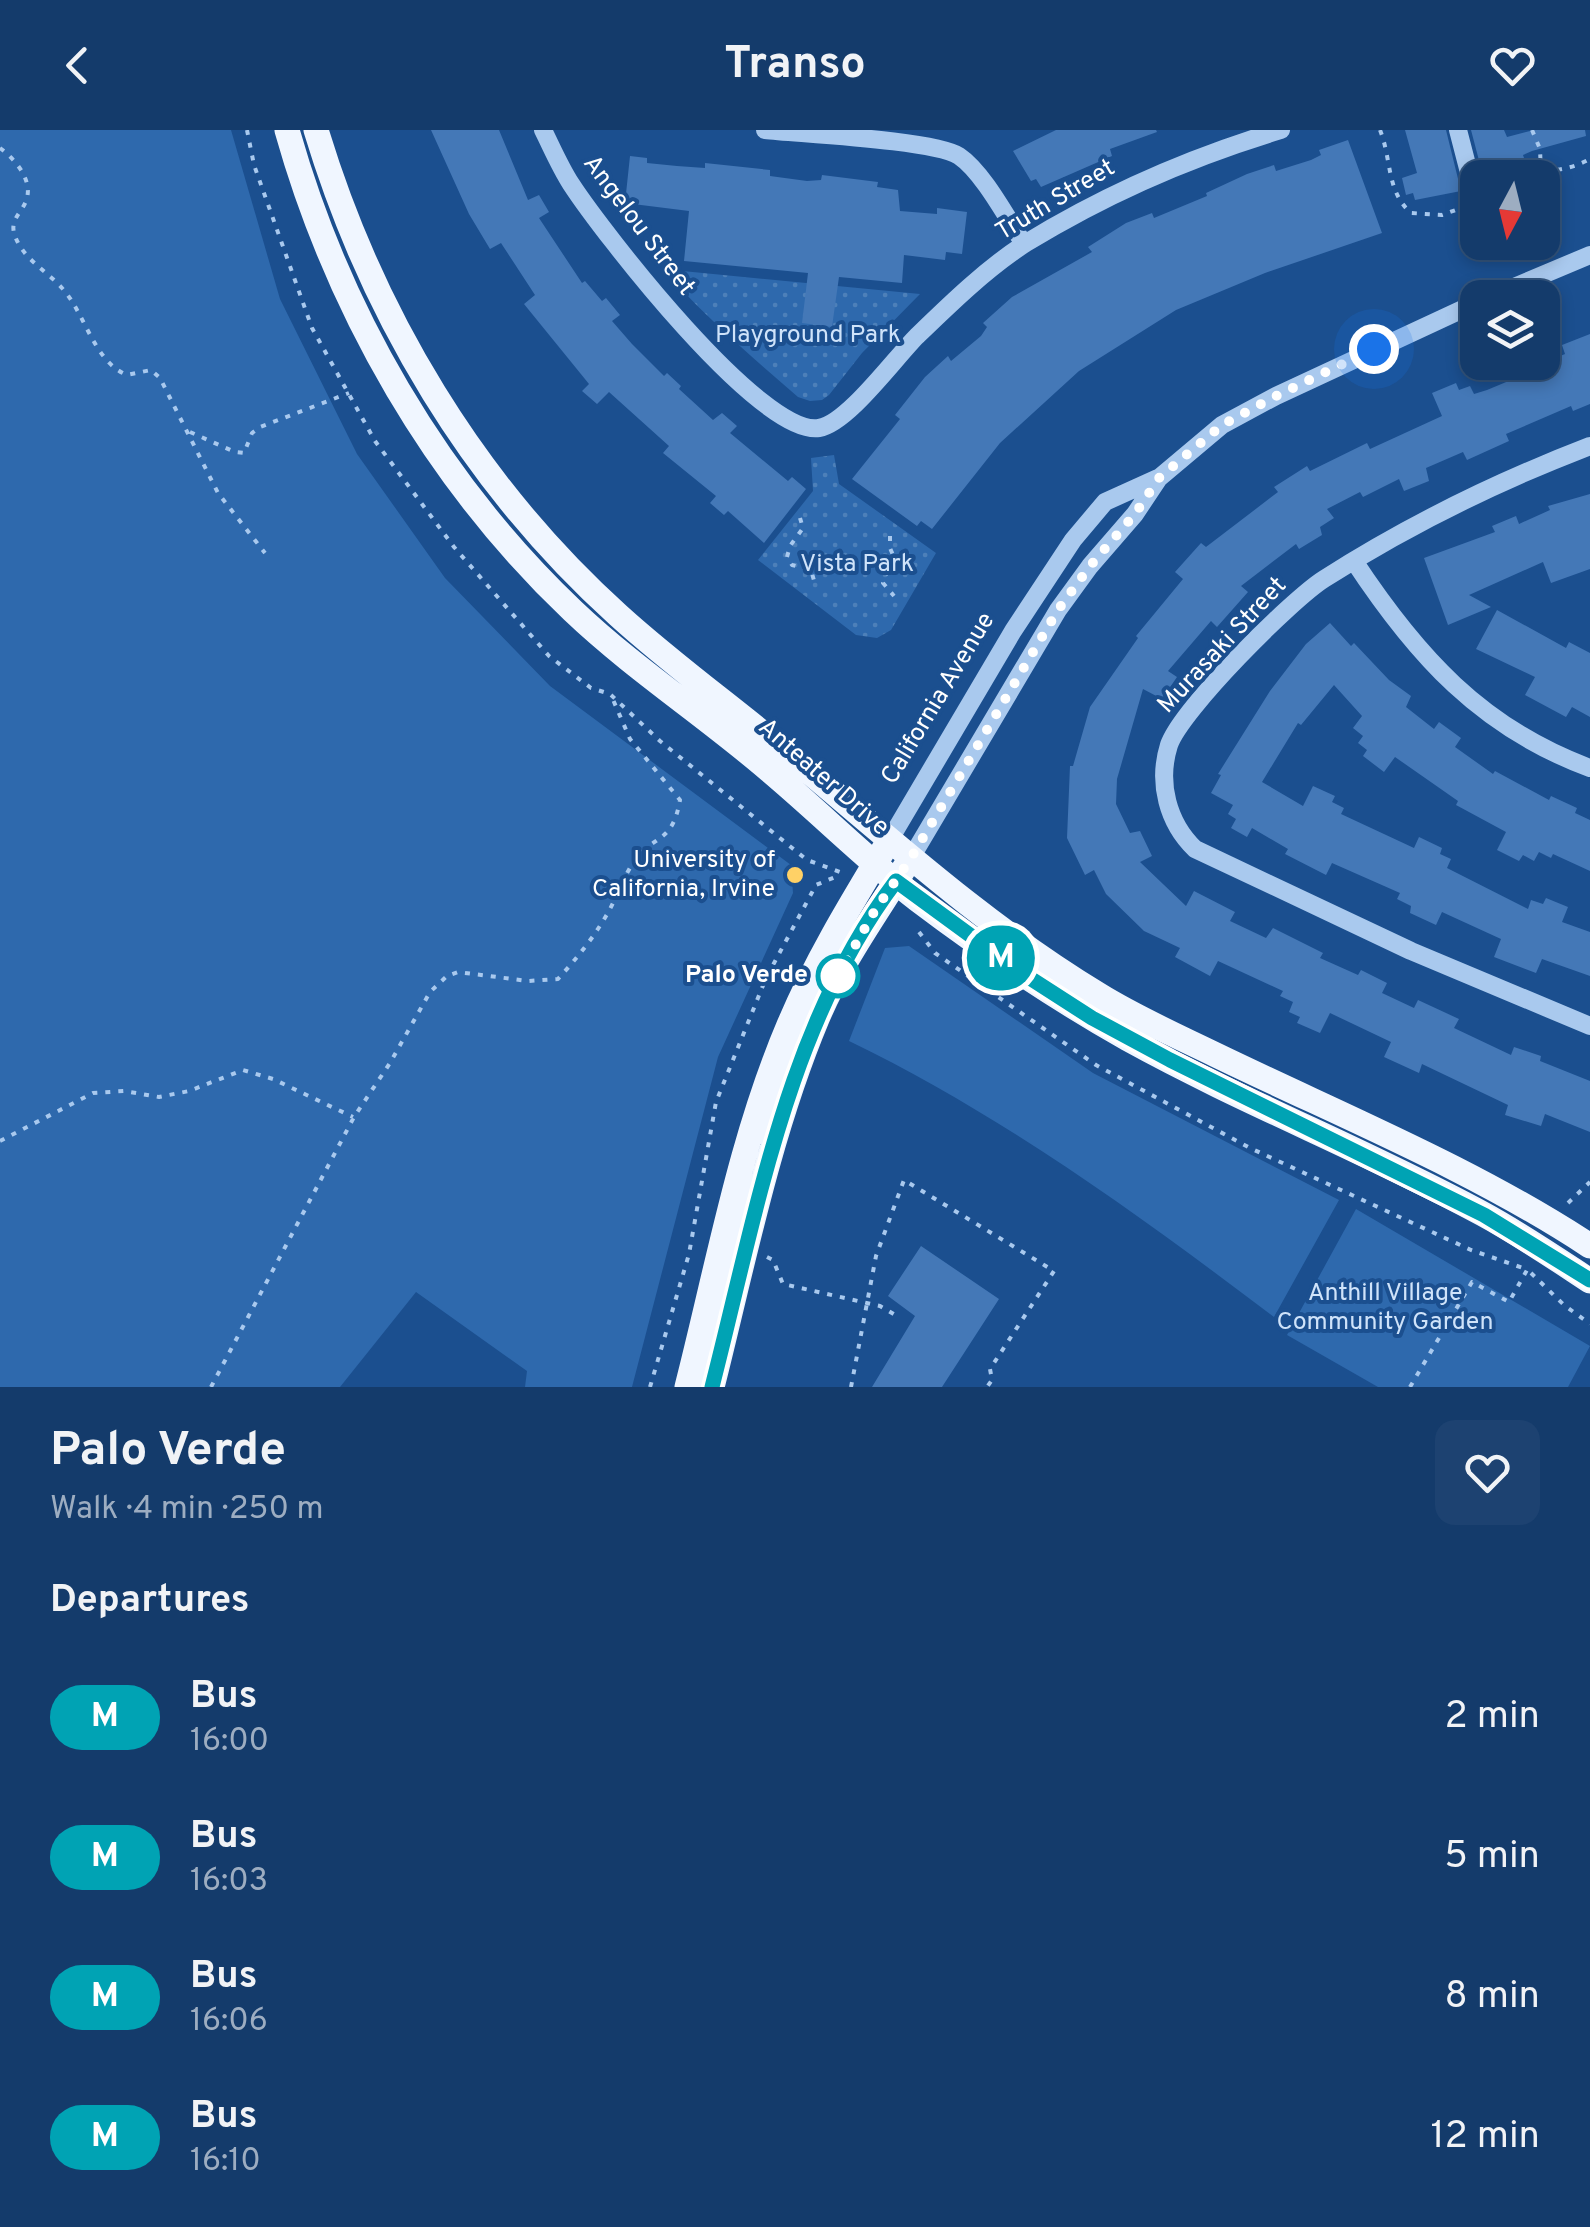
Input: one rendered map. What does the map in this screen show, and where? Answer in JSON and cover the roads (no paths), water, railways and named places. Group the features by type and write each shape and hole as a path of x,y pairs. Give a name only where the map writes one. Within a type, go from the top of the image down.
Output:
{"main road":[{"name":"Anteater Drive","path":"287,130 305,193 352,306 427,438 492,523 572,610 618,652 882,852 911,858 1001,930 1100,996 1493,1187 1590,1246"},
{"name":"Anteater Drive","path":"316,130 363,262 393,322 458,432 494,480 534,529 617,615 753,724 882,852 896,881 1019,971 1130,1040 1428,1186 1534,1259 1590,1281"},
{"name":"California Avenue","path":"687,1387 744,1152 764,1091 805,989 882,852"},
{"name":"California Avenue","path":"712,1387 777,1138 817,1020 874,912 911,858"}],"street":[{"path":"764,130 930,148 958,155 974,171 1024,244"},
{"name":"Truth Street","path":"792,423 807,428 831,424 918,336 1024,244 1144,178 1281,130"},
{"path":"1458,130 1466,160"},
{"name":"Angelou Street","path":"548,132 569,181 657,296 743,384 778,416 792,423"},
{"path":"1531,280 1590,255"},
{"name":"California Avenue","path":"882,852 1013,631 1074,540 1105,502 1159,478 1222,425 1460,310"},
{"name":"Murasaki Street","path":"1590,446 1485,490 1321,580 1282,613 1185,718 1170,743 1164,771 1171,818 1195,850 1411,951 1590,1026"},
{"name":"California Avenue","path":"911,858 1058,610 1159,478"},
{"path":"1354,561 1404,632 1439,672 1498,721 1590,768"}],"place":[{"name":"University of California, Irvine","path":"795,875"},
{"name":"Palo Verde","path":"838,976"}],"park label":[{"name":"Playground Park","path":"808,336"},
{"name":"Vista Park","path":"857,565"},
{"name":"Anthill Village Community Garden","path":"1385,1308"}]}
